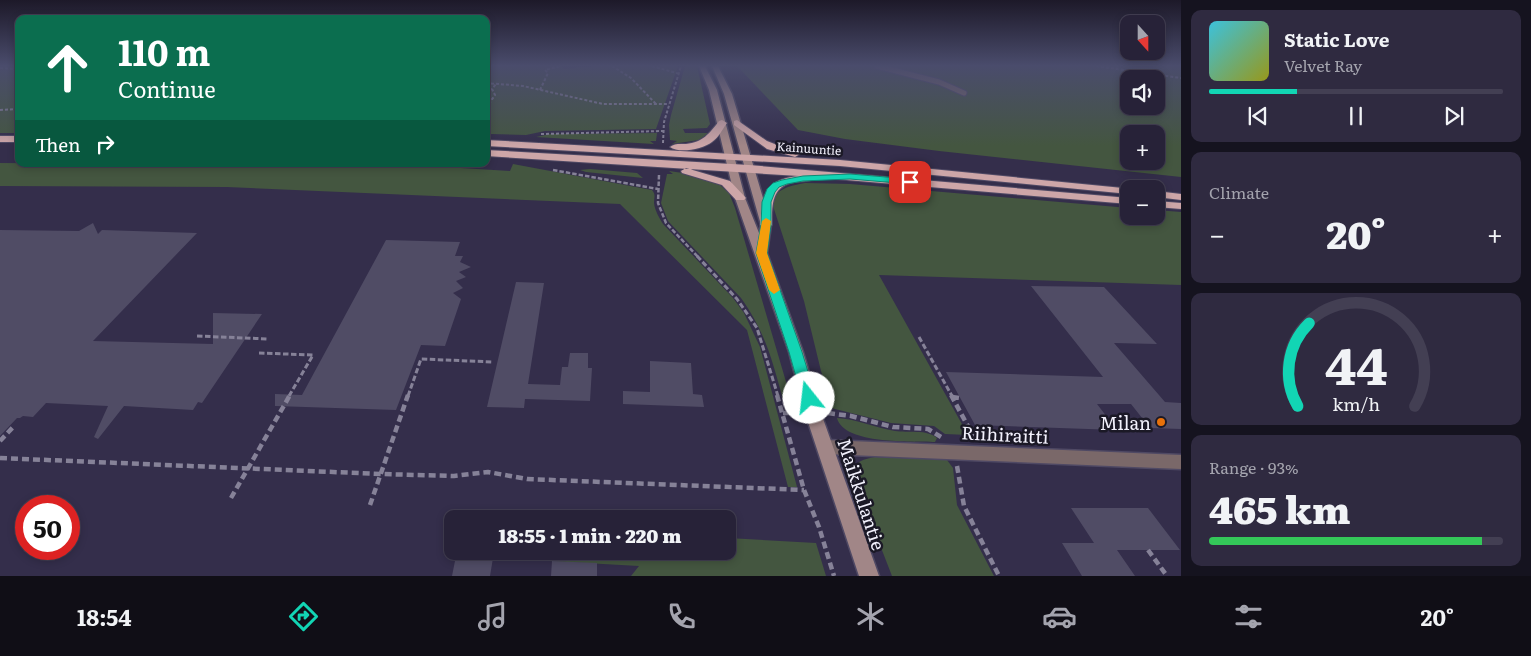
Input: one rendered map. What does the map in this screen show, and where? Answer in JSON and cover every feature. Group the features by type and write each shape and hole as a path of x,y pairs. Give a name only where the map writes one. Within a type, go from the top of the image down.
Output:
{"highway":[{"path":"588,148 680,147 697,144 712,138 722,123"},
{"path":"737,123 756,140 783,152 840,163"},
{"path":"0,139 15,139"},
{"name":"Kainuuntie","path":"490,143 588,148 747,163 840,163 1120,190"},
{"path":"0,144 15,144"},
{"name":"Kainuuntie","path":"490,153 628,161 731,162"},
{"path":"628,161 684,170 718,179 731,186 740,198"},
{"name":"Kainuuntie","path":"747,163 850,176 1120,200"},
{"path":"766,225 767,202 770,191 776,185 803,178 850,176"},
{"path":"1165,195 1181,197"},
{"path":"1165,205 1181,206"}],"main road":[{"name":"Maikkulantie","path":"714,93 740,198 762,253 869,576"},
{"name":"Maikkulantie","path":"727,93 766,225 762,253"}],"street":[{"name":"Riihiraitti","path":"826,447 982,452 1181,462"}],"path":[{"path":"553,93 602,104 669,104"},
{"path":"643,93 657,104"},
{"path":"663,143 663,131 673,93"},
{"path":"0,110 15,109"},
{"path":"537,135 663,131"},
{"path":"552,170 658,189"},
{"path":"660,171 658,189 660,213 666,223 737,299 757,328 804,490 819,527 834,576"},
{"path":"197,336 268,339"},
{"path":"919,338 982,452"},
{"path":"231,498 313,355 259,353"},
{"path":"370,505 421,359 493,362"},
{"path":"952,397 960,398"},
{"path":"0,441 15,425"},
{"path":"0,458 381,474 454,476 488,472 527,479 804,490"},
{"path":"1148,550 1167,576"}],"green space":[{"path":"0,93 15,93 15,133 0,133"},
{"path":"490,93 669,93 656,129 545,131 526,135 491,134 490,136"},
{"path":"677,93 703,93 710,124 707,128 683,129 685,133 709,133 699,140 672,144 677,141 670,140 669,125"},
{"path":"763,93 1120,93 1120,115 1165,115 1165,93 1181,93 1181,177 845,139 798,130"},
{"path":"657,133 656,141 650,141 654,144 536,137 550,134"},
{"path":"0,163 15,163 15,167 444,167 510,171 513,164 652,190 655,209 663,224 733,298 744,313 760,347 797,487 788,487 747,330 620,204 227,187 0,186"},
{"path":"590,169 637,173 643,178 580,170"},
{"path":"669,171 683,173 720,185 729,193 794,409 787,407 784,403 763,336 750,311 741,298 668,221 661,203 667,174 673,174"},
{"path":"805,183 850,184 1120,207 1120,225 1165,225 1165,211 1181,212 1181,285 879,275 968,435 945,434 934,426 891,423 835,409 832,408 804,301 773,206 776,195 789,187"},
{"path":"837,418 895,431 928,433 937,438 935,442 880,440 865,437 852,433 842,427"},
{"path":"875,457 947,460 953,468 957,505 994,576 892,576 852,473 858,463"},
{"path":"736,538 816,543 826,576 631,576 639,566 531,560 736,560"}],"building":[{"path":"93,223 98,234 102,230 197,233 93,341 213,344 213,313 262,314 202,403 198,402 193,410 124,406 98,439 94,437 108,406 46,403 33,417 23,416 17,418 0,436 0,230 79,231"},
{"path":"386,240 460,242 455,256 463,256 460,262 471,267 459,272 466,277 456,281 463,288 453,293 461,299 445,346 421,345 396,410 275,406 275,394 302,395"},
{"path":"516,282 544,283 528,384 560,385 562,367 568,367 570,353 588,353 588,368 592,368 590,401 525,399 524,408 487,407"},
{"path":"1031,286 1104,287 1157,344 1114,343 1165,402 1181,403 1181,429 1150,428 1131,404 1097,404 1117,430 975,425 946,372 1103,377"},
{"path":"650,361 691,363 693,394 702,395 704,407 623,404 623,391 650,392"},
{"path":"1071,508 1148,508 1180,550 1117,550 1135,576 1082,576 1062,543 1094,543"},
{"path":"455,560 493,560 490,576 452,576"},
{"path":"552,561 597,563 597,576 551,576"}],"slow traffic":[{"path":"766,221 762,253 774,290"}],"place":[{"name":"Milan","path":"1161,422"}],"route":[{"path":"809,398 796,352 762,253 768,195 776,185 803,178 850,176 910,182"}]}
